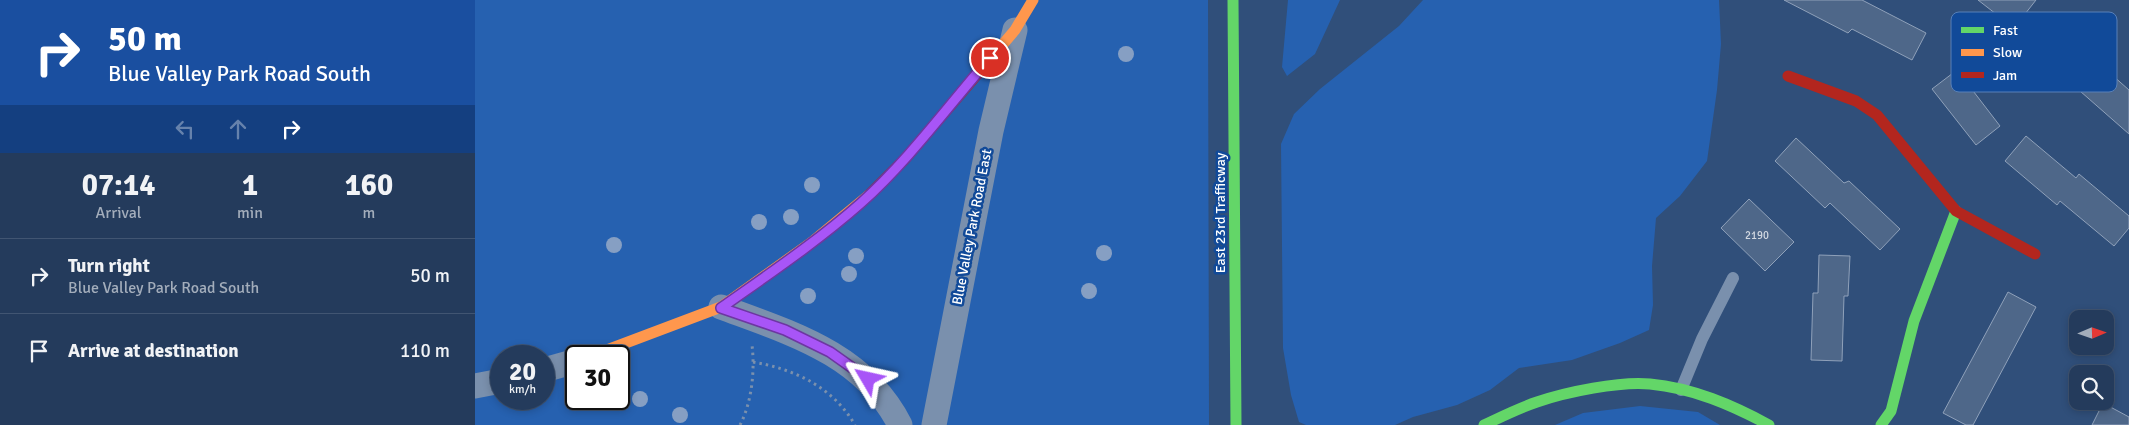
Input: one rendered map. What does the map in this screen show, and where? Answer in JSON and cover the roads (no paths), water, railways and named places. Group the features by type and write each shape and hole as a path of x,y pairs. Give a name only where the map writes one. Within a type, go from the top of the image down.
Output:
{"street":[{"path":"621,345 721,308 812,242 862,202 906,158 1015,30 1033,0"},
{"name":"East 23rd Trafficway","path":"1233,0 1236,425"},
{"name":"Blue Valley Park Road East","path":"934,425 991,131 1015,30"},
{"path":"1788,76 1856,101 1877,115 1956,211 2035,254"},
{"path":"1881,425 1891,411 1914,321 1956,211"},
{"path":"721,308 785,330 830,352 868,379 892,408 900,425"},
{"path":"475,386 490,383"},
{"path":"1485,425 1537,402 1593,388 1649,384 1681,390 1733,406 1769,425"}],"lane":[{"path":"1681,390 1701,339 1733,278"}]}
